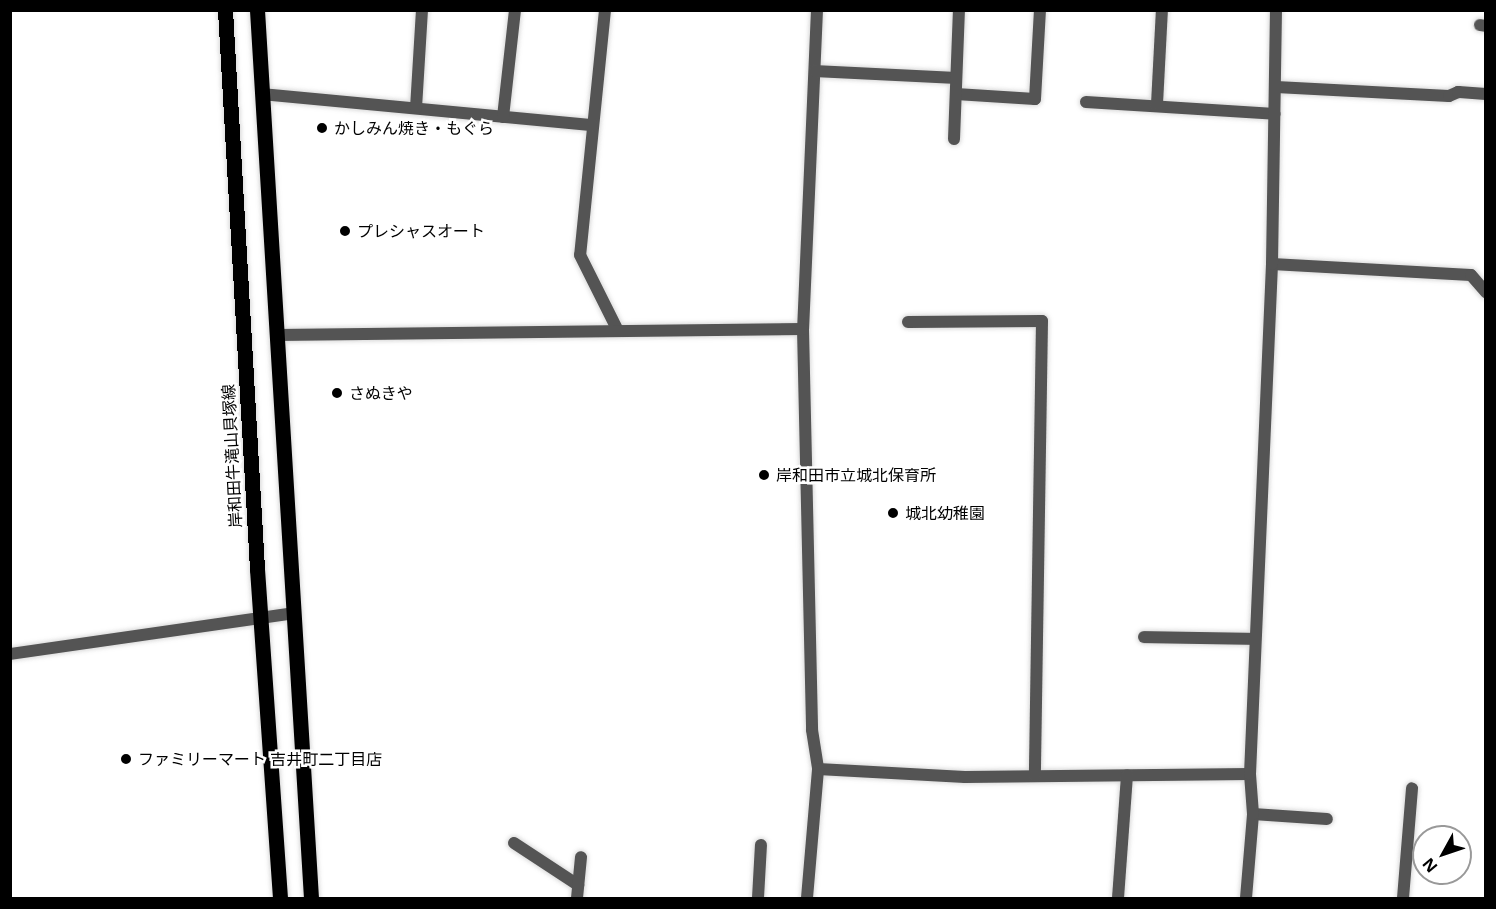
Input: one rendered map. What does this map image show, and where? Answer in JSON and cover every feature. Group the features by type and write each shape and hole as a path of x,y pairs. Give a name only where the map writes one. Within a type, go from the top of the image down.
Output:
{"main road":[{"name":"岸和田牛滝山貝塚線","path":"225,10 260,618 280,898"},
{"path":"257,10 311,898"}],"street":[{"path":"416,108 422,10"},
{"path":"503,117 515,10"},
{"path":"605,10 580,255 618,331"},
{"path":"807,898 818,769 812,730 803,329 817,10"},
{"path":"954,139 959,10"},
{"path":"956,94 1035,99 1040,10"},
{"path":"1157,104 1162,10"},
{"path":"1246,898 1253,814 1250,774 1272,264 1276,10"},
{"path":"815,71 956,78"},
{"path":"1276,87 1449,96 1485,94"},
{"path":"262,94 593,125"},
{"path":"1086,102 1157,104 1275,114"},
{"path":"1272,264 1471,275 1485,292"},
{"path":"908,322 1042,321 1035,776"},
{"path":"277,335 803,329"},
{"path":"10,654 294,613"},
{"path":"1143,637 1255,639"},
{"path":"818,769 965,777 1250,774"},
{"path":"1118,898 1127,775"},
{"path":"1403,898 1412,788"},
{"path":"1253,814 1327,819"},
{"path":"514,843 578,885"},
{"path":"758,898 761,845"},
{"path":"577,898 581,857"}],"place":[{"name":"かしみん焼き・もぐら","path":"322,128"},
{"name":"プレシャスオート","path":"345,231"},
{"name":"さぬきや","path":"337,393"},
{"name":"岸和田市立城北保育所","path":"764,475"},
{"name":"城北幼稚園","path":"893,513"},
{"name":"ファミリーマート 吉井町二丁目店","path":"126,759"}]}
